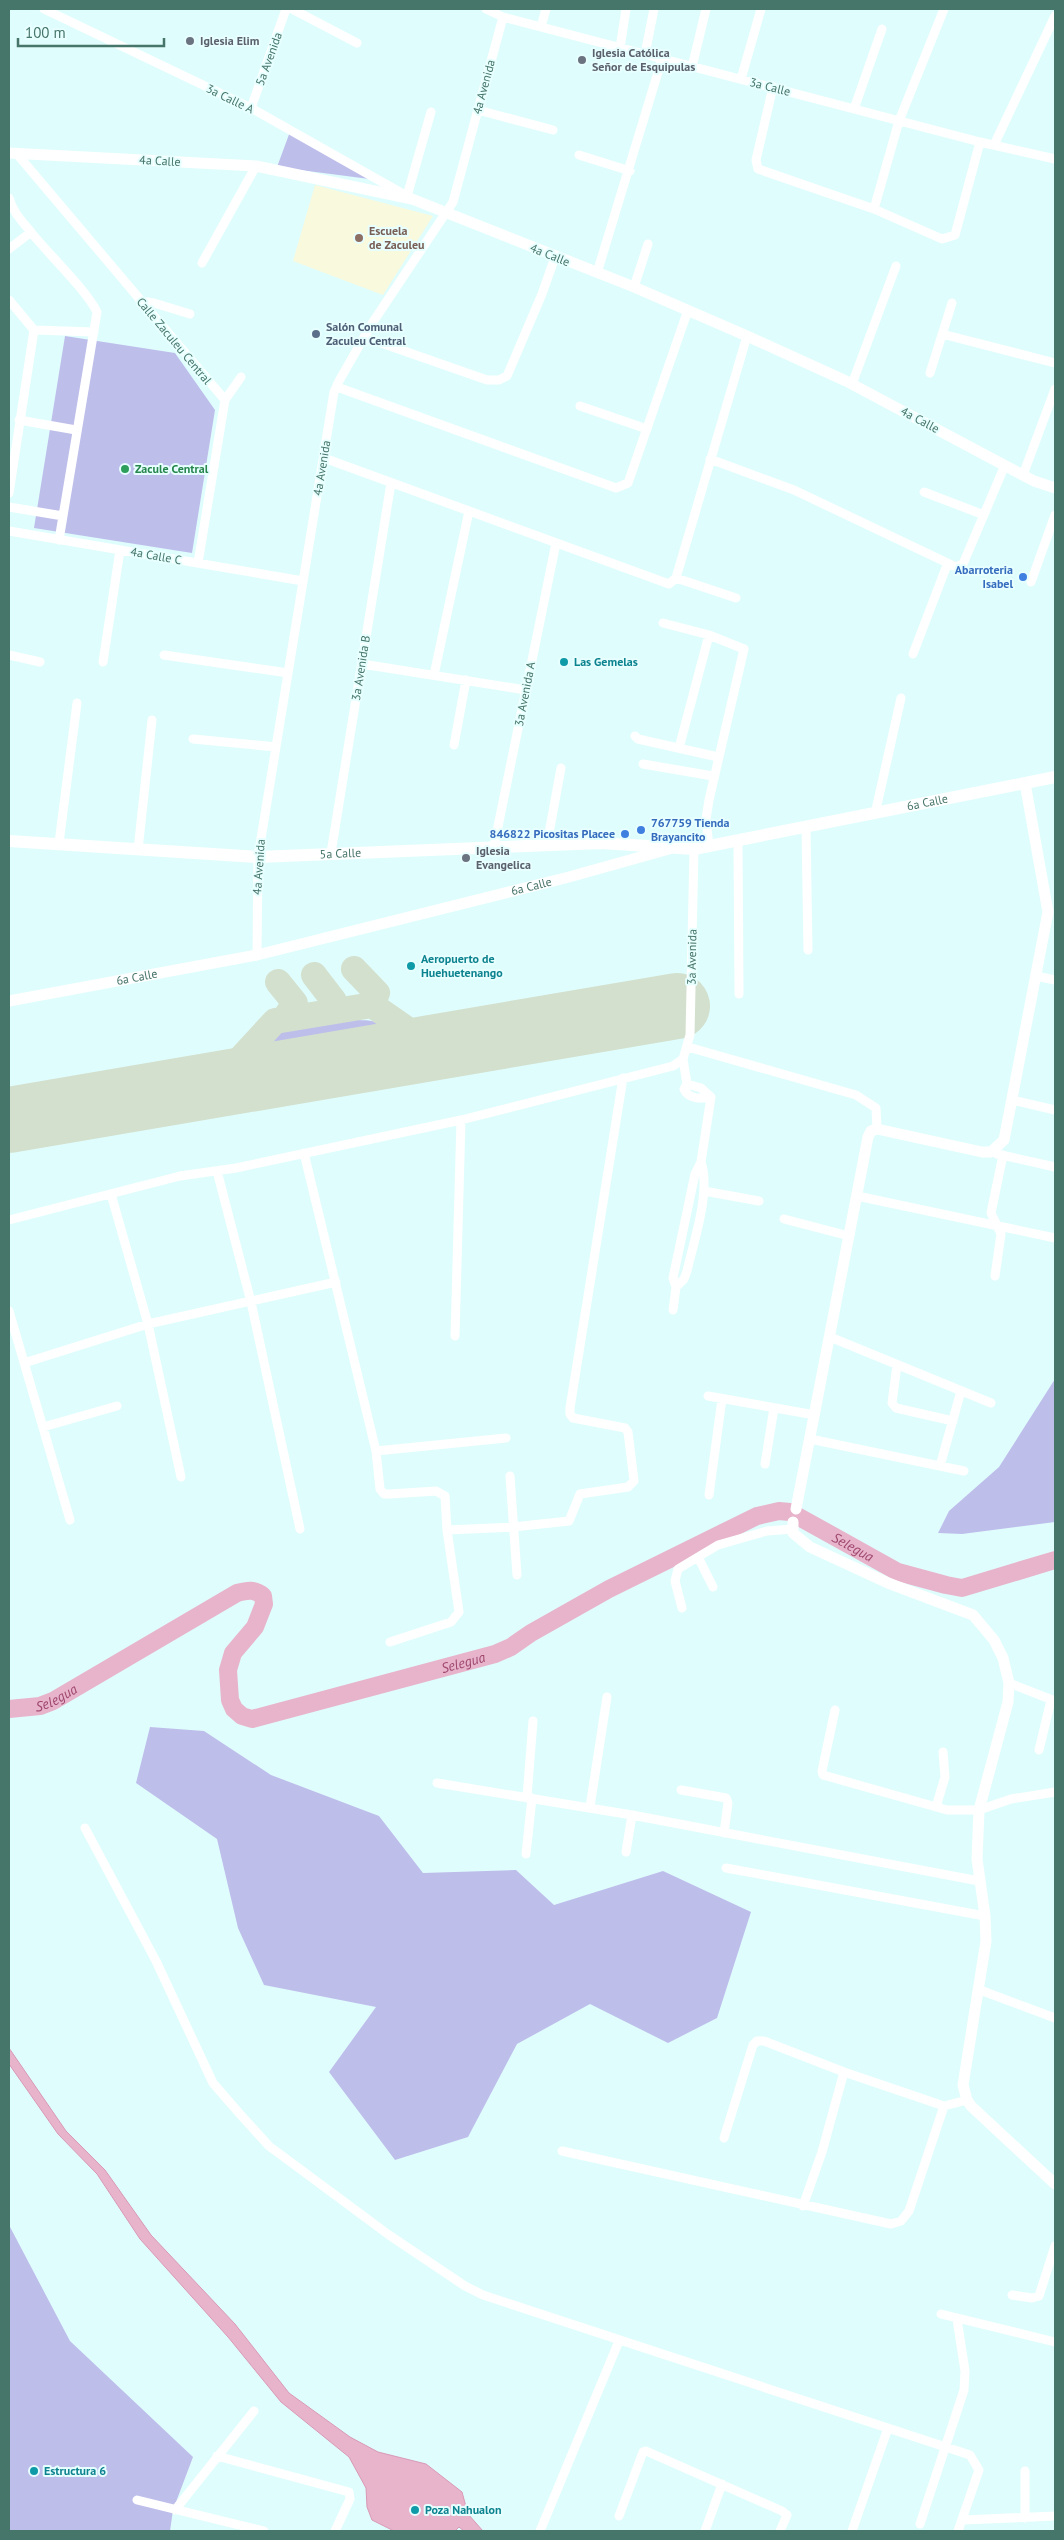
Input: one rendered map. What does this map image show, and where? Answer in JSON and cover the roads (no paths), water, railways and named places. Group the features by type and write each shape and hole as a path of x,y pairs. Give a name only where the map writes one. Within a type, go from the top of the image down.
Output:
{"main road":[{"name":"6a Calle","path":"673,847 694,849 738,842 1055,777"},
{"name":"5a Calle","path":"9,841 258,857 547,844 601,843 673,847"}],"street":[{"name":"3a Calle A","path":"44,9 251,108 410,198"},
{"name":"5a Avenida","path":"251,108 286,9"},
{"path":"292,9 357,43"},
{"name":"3a Calle","path":"486,9 503,18 980,142 1055,158"},
{"path":"541,27 546,9"},
{"path":"620,48 626,9"},
{"path":"645,54 654,9"},
{"path":"692,67 706,9"},
{"path":"741,80 761,9"},
{"path":"874,209 899,121 944,9"},
{"path":"994,145 1055,16"},
{"name":"4a Avenida","path":"257,954 258,857 337,386 364,337 453,202 503,18"},
{"path":"854,109 882,29"},
{"path":"597,274 630,171 662,59"},
{"path":"773,87 756,160 758,169 874,209 942,239 955,235 980,142"},
{"path":"478,110 553,130"},
{"path":"410,198 431,112"},
{"name":"4a Calle","path":"13,154 256,166 410,198 597,274 634,287 747,336 852,384 1023,475 1055,488"},
{"name":"Calle Zaculeu Central","path":"13,154 225,400"},
{"path":"580,155 630,171"},
{"path":"202,263 256,166"},
{"path":"9,198 12,210 91,300 97,312 59,540"},
{"path":"9,249 31,232"},
{"path":"634,287 648,244"},
{"path":"364,337 487,380 499,380 507,376 542,294 555,257"},
{"path":"852,384 896,266"},
{"path":"9,300 34,330 94,332"},
{"path":"140,301 154,303 190,314"},
{"path":"930,373 952,303"},
{"path":"337,386 616,488 628,483 688,310"},
{"path":"9,493 34,330"},
{"path":"942,334 1055,363"},
{"path":"324,458 669,584 676,578 747,336"},
{"path":"198,563 225,400 241,377"},
{"path":"1023,475 1055,389"},
{"path":"580,406 647,429"},
{"path":"19,420 76,430"},
{"path":"710,459 803,494 947,565 956,567 963,564 1004,465"},
{"name":"3a Avenida B","path":"332,854 391,483"},
{"path":"924,492 984,515"},
{"path":"9,507 63,516"},
{"path":"434,675 469,511"},
{"path":"1032,582 1055,516"},
{"name":"4a Calle C","path":"9,531 304,581"},
{"name":"3a Avenida A","path":"494,846 556,543"},
{"path":"103,662 120,550"},
{"path":"912,654 947,565"},
{"path":"676,578 736,598"},
{"path":"663,623 709,635 744,649 713,776 707,814 709,847"},
{"path":"679,748 709,635"},
{"path":"9,655 40,662"},
{"path":"164,655 288,673"},
{"path":"362,664 526,690"},
{"path":"454,745 466,680"},
{"path":"874,814 901,698"},
{"path":"59,843 77,703"},
{"path":"138,850 152,720"},
{"path":"635,736 638,739 718,757"},
{"path":"193,739 276,747"},
{"path":"643,764 713,776"},
{"path":"547,844 561,768"},
{"path":"991,1152 1004,1140 1036,976 1052,912 1025,783"},
{"path":"806,828 808,950"},
{"path":"738,842 739,994"},
{"name":"6a Calle","path":"9,1002 257,954 606,867 673,847"},
{"name":"3a Avenida","path":"681,1060 688,1047 690,1035 694,849"},
{"path":"1036,976 1055,980"},
{"path":"688,1047 856,1095 876,1108 878,1129"},
{"path":"9,1220 180,1176 217,1171 461,1120 673,1066 681,1060 687,1084 701,1088 711,1096 702,1162 695,1174 673,1278 676,1288 673,1310"},
{"path":"447,1530 513,1527 569,1521 578,1496 628,1488 634,1481 628,1432 625,1428 573,1418 570,1414 623,1078"},
{"path":"1012,1100 1055,1110"},
{"path":"455,1336 461,1120"},
{"path":"1055,1167 878,1129 871,1131 868,1137 793,1525 798,1539 810,1547 888,1583 973,1615 994,1640 1003,1658 1009,1683 1008,1702 980,1810 977,1859 985,1916 986,1941 980,1990 963,2084 967,2100 1055,2184"},
{"path":"304,1153 376,1451 380,1489 384,1494 442,1493 445,1496 447,1530 459,1612 451,1622 390,1642"},
{"path":"995,1276 1001,1234 991,1213 1003,1155"},
{"path":"676,1288 684,1280 687,1271 704,1191 706,1176 702,1162"},
{"path":"217,1171 251,1302 300,1529"},
{"path":"704,1191 759,1201"},
{"path":"111,1194 148,1324 181,1477"},
{"path":"857,1196 1055,1238"},
{"path":"784,1219 849,1236"},
{"path":"24,1363 148,1324 336,1282"},
{"path":"9,1311 13,1342 24,1363 70,1520"},
{"path":"830,1337 991,1403"},
{"path":"897,1365 892,1403 896,1408 952,1421"},
{"path":"940,1466 961,1391"},
{"path":"708,1396 815,1415"},
{"path":"709,1495 722,1399"},
{"path":"43,1427 117,1406"},
{"path":"765,1464 774,1408"},
{"path":"376,1451 506,1438"},
{"path":"810,1440 964,1471"},
{"path":"510,1476 517,1574"},
{"path":"682,1608 675,1574 678,1569 718,1545 793,1525"},
{"path":"698,1557 713,1587"},
{"path":"1009,1683 1053,1700 1039,1750"},
{"path":"590,1808 607,1698"},
{"path":"835,1710 822,1771 824,1775 947,1810 980,1810 1011,1799 1055,1792"},
{"path":"526,1854 533,1721"},
{"path":"936,1806 945,1776 943,1752"},
{"path":"437,1783 632,1815 979,1881"},
{"path":"681,1790 726,1798 728,1803 724,1832"},
{"path":"626,1852 632,1815"},
{"path":"86,1828 156,1961 213,2083 269,2146 389,2235 465,2286 504,2303 970,2455 979,2470 964,2520 958,2531"},
{"path":"726,1868 985,1916"},
{"path":"980,1990 1055,2018"},
{"path":"724,2138 753,2045 757,2041 764,2041 844,2072 944,2106 967,2100"},
{"path":"803,2206 822,2152 844,2072"},
{"path":"562,2151 891,2224 901,2221 909,2211 944,2106"},
{"path":"1012,2295 1032,2298 1039,2296 1055,2246"},
{"path":"941,2314 1055,2342"},
{"path":"920,2524 958,2412 965,2381 957,2319"},
{"path":"540,2531 619,2341"},
{"path":"175,2510 254,2412"},
{"path":"852,2531 888,2428"},
{"path":"619,2516 644,2451 785,2513 787,2515 780,2531"},
{"path":"217,2456 349,2492 350,2498 335,2531"},
{"path":"1025,2471 1025,2518"},
{"path":"709,2530 722,2484"},
{"path":"137,2500 264,2531"},
{"path":"964,2520 1055,2516"}],"waterway":[{"name":"Selegua","path":"9,1709 40,1706 53,1701 237,1593 251,1591 263,1596 264,1604 255,1627 233,1653 228,1670 230,1700 234,1709 242,1716 252,1719 495,1654 511,1647 531,1633 609,1589 757,1516 779,1511 790,1512 898,1572 962,1588 1055,1560"}],"place":[{"name":"Iglesia Elim","path":"190,41"},
{"name":"Iglesia Católica Señor de Esquipulas","path":"582,60"},
{"name":"Escuela de Zaculeu","path":"359,238"},
{"name":"Salón Comunal Zaculeu Central","path":"316,334"},
{"name":"Zacule Central","path":"125,469"},
{"name":"Abarroteria Isabel","path":"1023,577"},
{"name":"Las Gemelas","path":"564,662"},
{"name":"767759 Tienda Brayancito","path":"641,830"},
{"name":"846822 Picositas Placee","path":"625,834"},
{"name":"Iglesia Evangelica","path":"466,858"},
{"name":"Aeropuerto de Huehuetenango","path":"411,966"},
{"name":"Estructura 6","path":"34,2471"},
{"name":"Poza Nahualon","path":"415,2510"}]}
